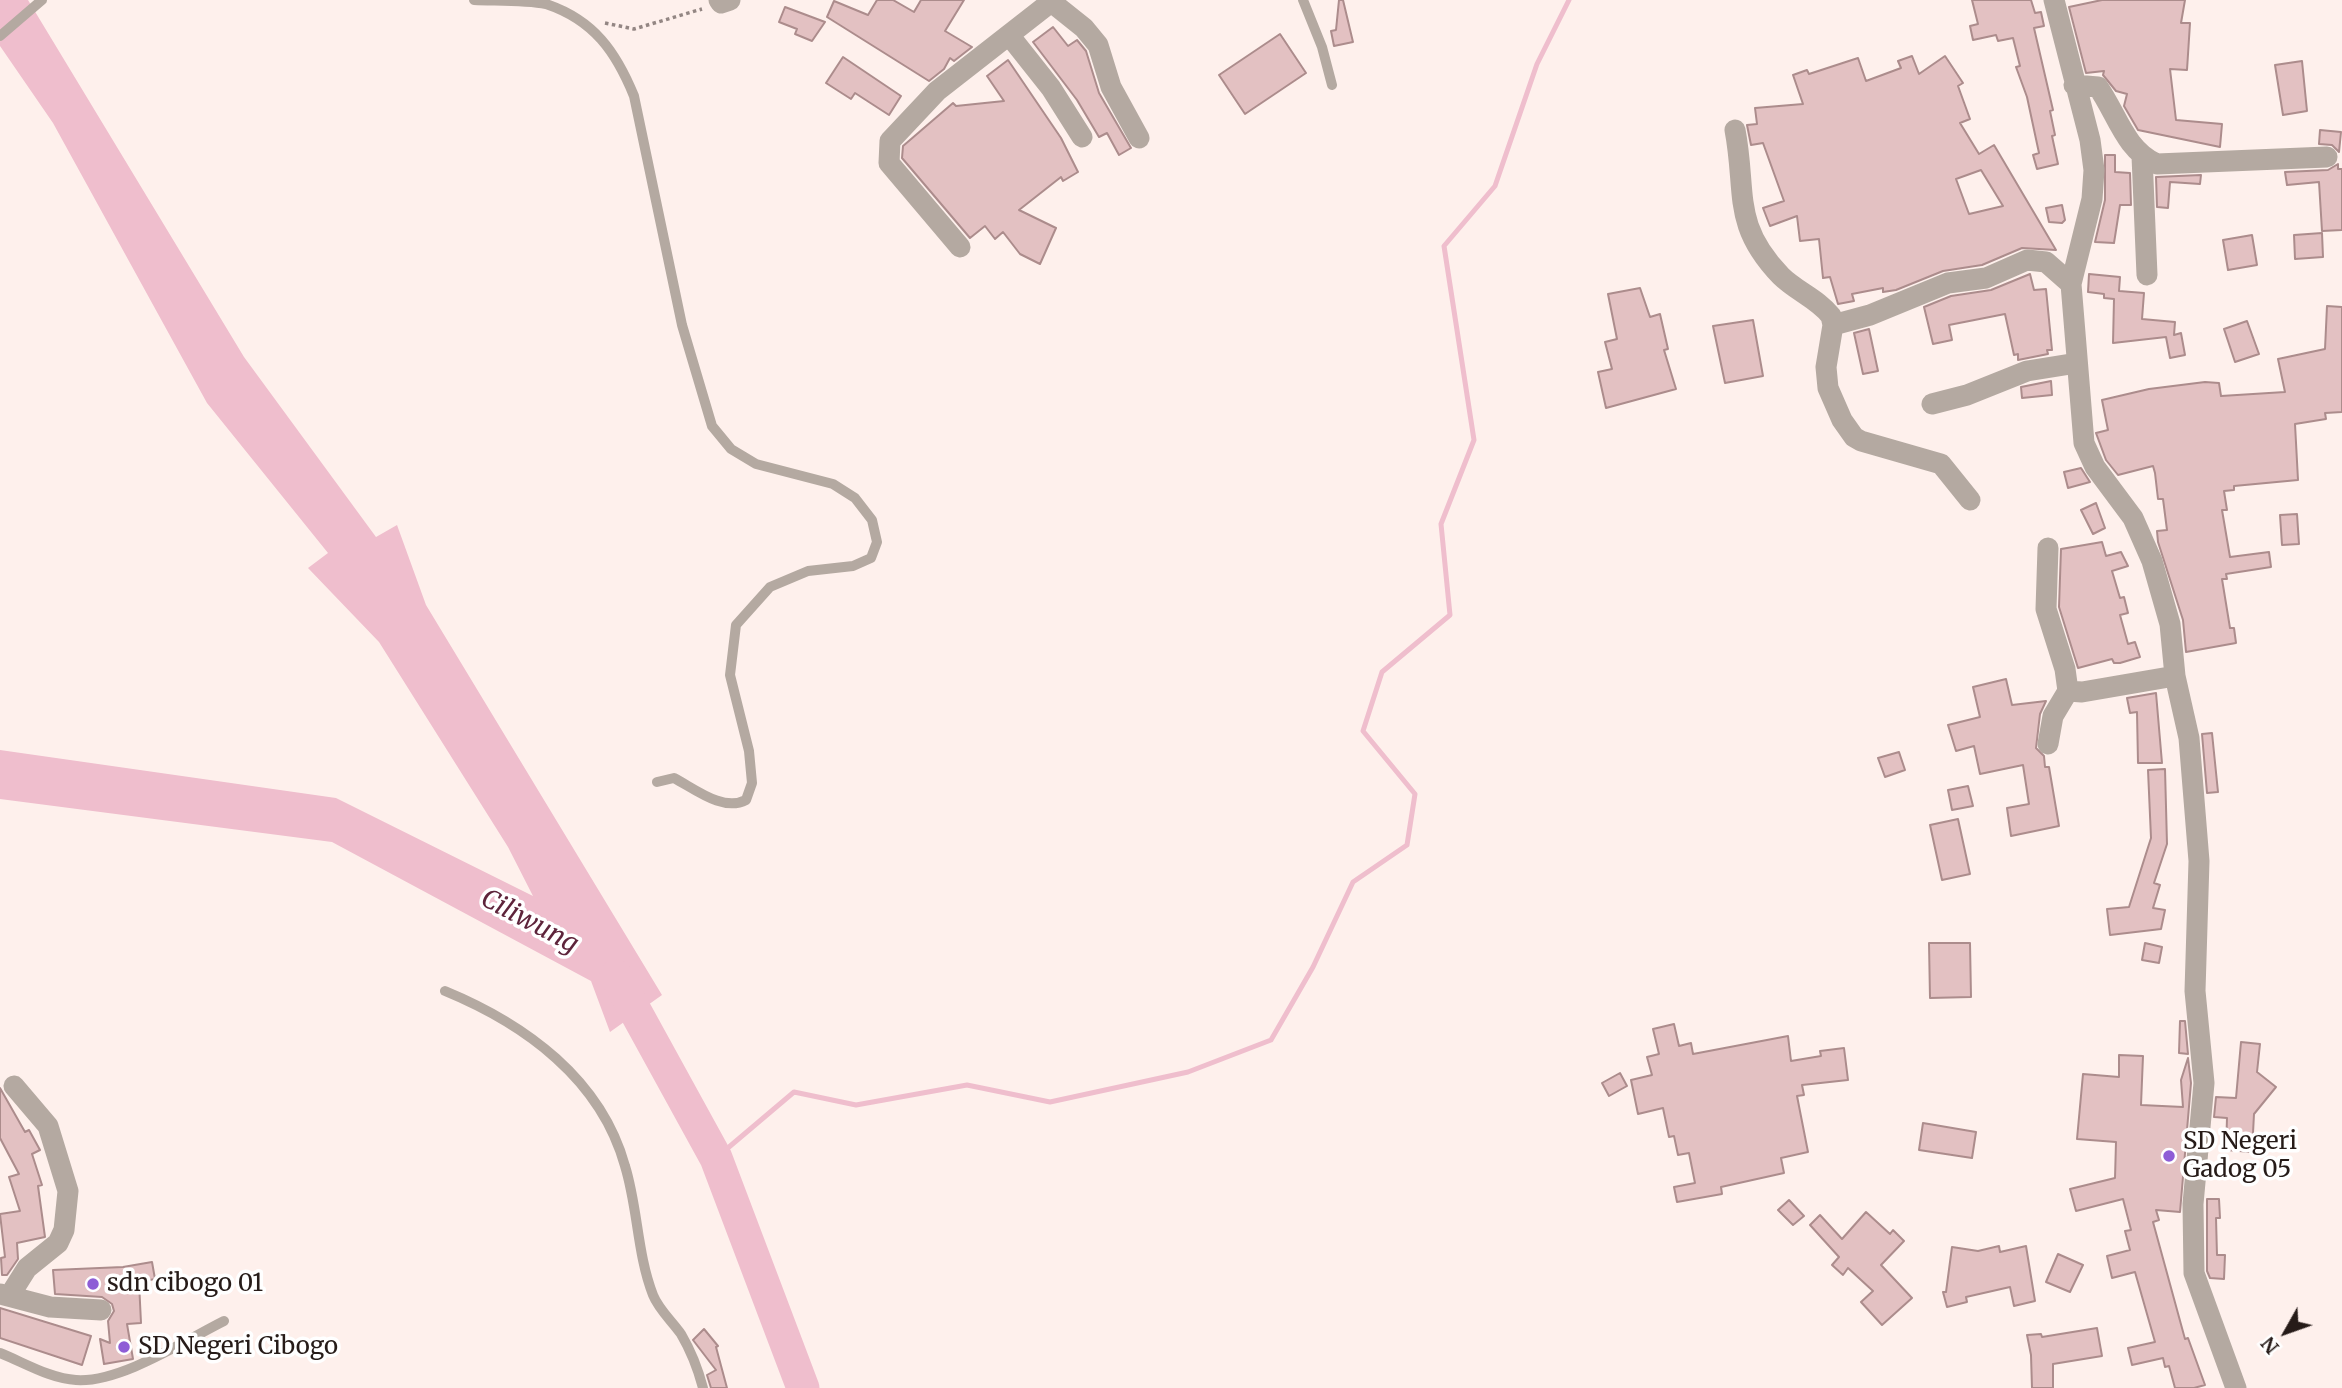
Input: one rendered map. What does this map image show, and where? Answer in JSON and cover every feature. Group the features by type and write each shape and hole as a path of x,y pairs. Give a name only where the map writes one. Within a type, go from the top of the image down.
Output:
{"street":[{"path":"2054,0 2092,148 2095,184 2071,284 2084,443 2095,467 2124,502 2144,539 2170,624 2175,676 2189,738 2199,861 2194,972 2204,1083 2193,1204 2194,1273 2236,1388"},
{"path":"960,247 892,168 887,148 903,125 937,91 1050,1 1084,28 1098,45 1111,87 1139,138"},
{"path":"1009,35 1051,88 1082,137"},
{"path":"2074,85 2098,87 2124,134 2142,156 2167,165 2327,157"},
{"path":"1735,131 1742,212 1748,230 1779,274 1831,316 1833,325 1826,367 1828,388 1835,408 1851,434 1866,444 1941,464 1970,500"},
{"path":"2142,156 2147,275"},
{"path":"1833,325 1871,315 1948,283 1986,278 2027,260 2046,262 2071,284"},
{"path":"1932,404 1967,395 2027,372 2077,363"},
{"path":"2048,548 2046,610 2065,669 2068,691 2053,716 2048,744"},
{"path":"2068,691 2082,692 2175,676"},
{"path":"13,1086 48,1126 68,1191 64,1230 58,1243 27,1268 5,1295 50,1307 100,1310"}],"lane":[{"path":"474,0 545,4 583,23 606,42 621,66 634,96 682,326 712,426 731,449 756,464 833,484 855,498 872,520 877,542 871,558 808,571 770,587 736,625 730,675 749,751 752,783 746,800 735,805 722,803 674,778 657,782"},
{"path":"1303,0 1322,47 1332,85"},
{"path":"0,36 38,4"},
{"path":"445,991 481,1006 531,1038 574,1074 597,1104 625,1164 654,1297 681,1334 695,1361 703,1388"},
{"path":"0,1353 72,1380 86,1380 120,1372 224,1321"}],"path":[{"path":"583,23 618,23 634,29 723,1"}],"water":[{"path":"0,0 28,0 244,357 376,537 397,525 426,605 662,995 610,1032 591,981 332,842 0,799 0,750 336,798 533,896 508,847 379,642 308,568 328,553 207,403 53,123 0,46"}],"building":[{"path":"877,0 893,0 914,12 921,0 964,0 945,31 972,47 954,61 950,58 944,69 929,81 827,17 834,1 868,15"},
{"path":"1339,0 1343,0 1353,42 1334,46 1331,31 1336,30"},
{"path":"1972,0 2031,0 2035,13 2041,12 2044,26 2034,28 2053,110 2050,111 2055,135 2052,136 2058,164 2037,169 2033,155 2039,153 2027,97 2016,67 2020,66 2013,38 1998,41 1996,35 1973,40 1970,26 1978,24"},
{"path":"2102,0 2185,0 2181,23 2190,23 2187,70 2170,69 2176,120 2222,124 2220,147 2138,130 2124,106 2127,94 2116,91 2103,75 2104,71 2086,73 2069,7"},
{"path":"785,7 825,22 812,41 795,34 797,29 779,22"},
{"path":"1053,27 1068,46 1077,40 1086,51 1099,93 1131,148 1119,155 1107,133 1099,137 1077,100 1033,42"},
{"path":"1280,34 1306,73 1245,114 1219,75"},
{"path":"1912,56 1919,74 1945,56 1963,83 1958,86 1970,119 1960,123 1979,154 1994,145 2056,250 2022,248 1982,265 1943,271 1896,290 1883,292 1883,288 1852,294 1854,301 1838,304 1830,277 1823,278 1819,239 1800,241 1797,216 1770,226 1763,208 1784,201 1763,143 1751,145 1747,125 1757,124 1755,108 1803,104 1793,75 1807,70 1809,74 1858,58 1866,81 1901,68 1898,61","holes":["1981,170 2003,206 1969,214 1956,179"]},
{"path":"843,57 901,96 889,115 855,93 851,99 826,83"},
{"path":"1008,60 1061,138 1078,172 1063,181 1061,177 1019,210 1056,228 1040,264 1020,254 1003,232 995,239 985,226 970,238 902,158 903,146 953,103 956,106 1004,101 987,76"},
{"path":"2302,61 2307,111 2283,115 2275,65"},
{"path":"2320,130 2341,132 2339,152 2332,145 2319,144"},
{"path":"2105,155 2115,155 2115,172 2130,173 2131,205 2120,205 2114,243 2095,242 2105,200"},
{"path":"2338,164 2338,169 2342,169 2342,230 2322,231 2319,182 2287,185 2285,172 2328,170"},
{"path":"2201,175 2200,184 2170,182 2168,208 2157,207 2156,177"},
{"path":"2062,205 2065,220 2062,223 2049,222 2046,208"},
{"path":"2322,233 2323,257 2295,259 2294,235"},
{"path":"2252,235 2257,265 2228,270 2223,240"},
{"path":"2030,274 2034,290 2046,289 2052,350 2047,350 2048,354 2018,360 2018,354 2014,355 2005,314 1949,325 1952,340 1933,344 1924,307 1951,296 1991,290"},
{"path":"2089,274 2120,277 2119,291 2144,293 2142,319 2175,322 2174,335 2181,333 2185,355 2170,358 2166,337 2113,343 2114,299 2104,298 2104,294 2088,292"},
{"path":"1640,288 1650,317 1660,314 1668,349 1664,350 1676,389 1606,408 1598,372 1612,369 1605,342 1617,339 1608,294"},
{"path":"2327,306 2342,307 2342,412 2325,413 2326,419 2295,424 2298,480 2234,486 2234,490 2224,491 2227,510 2222,510 2230,557 2269,552 2271,567 2226,574 2227,579 2222,579 2230,628 2234,628 2236,643 2186,652 2183,620 2158,542 2157,531 2167,530 2163,499 2158,499 2153,466 2118,475 2106,460 2096,433 2108,430 2102,400 2149,389 2205,382 2219,383 2221,396 2285,392 2278,359 2325,349"},
{"path":"1753,320 1763,376 1725,383 1713,326"},
{"path":"2247,321 2259,354 2235,362 2224,329"},
{"path":"1869,329 1878,371 1863,374 1854,333"},
{"path":"2051,381 2052,395 2022,398 2021,387"},
{"path":"2081,468 2090,482 2068,488 2064,472"},
{"path":"2096,503 2105,528 2093,534 2081,510"},
{"path":"2297,514 2299,544 2282,545 2280,515"},
{"path":"2102,542 2106,556 2121,552 2128,566 2112,571 2120,598 2124,597 2128,613 2120,615 2128,644 2135,642 2140,657 2120,663 2114,663 2112,659 2078,668 2059,607 2061,549"},
{"path":"2006,679 2012,705 2046,701 2040,714 2036,748 2044,756 2045,767 2049,767 2059,826 2011,836 2007,808 2029,804 2023,765 1980,774 1974,746 1956,751 1948,725 1980,717 1973,687"},
{"path":"2156,693 2162,763 2138,763 2137,712 2130,713 2127,698"},
{"path":"2212,733 2218,792 2207,793 2202,734"},
{"path":"1899,752 1905,770 1885,777 1878,758"},
{"path":"2165,769 2167,844 2154,883 2160,885 2153,908 2165,910 2161,929 2110,935 2107,909 2129,907 2151,838 2148,770"},
{"path":"1968,786 1973,806 1952,810 1948,790"},
{"path":"1958,819 1970,874 1942,880 1930,825"},
{"path":"1929,943 1970,943 1971,997 1930,998"},
{"path":"2145,943 2162,947 2159,963 2142,960"},
{"path":"2180,1021 2185,1021 2188,1054 2179,1053"},
{"path":"1674,1024 1679,1046 1691,1043 1693,1054 1788,1036 1791,1061 1821,1056 1820,1051 1844,1048 1848,1080 1802,1085 1804,1095 1797,1096 1808,1152 1781,1158 1784,1173 1721,1187 1722,1194 1677,1202 1674,1187 1695,1183 1689,1153 1678,1155 1674,1136 1669,1137 1663,1108 1638,1114 1631,1080 1652,1075 1647,1057 1659,1054 1653,1029"},
{"path":"2241,1042 2260,1044 2257,1072 2276,1087 2254,1114 2252,1152 2226,1150 2227,1118 2214,1117 2216,1097 2236,1098"},
{"path":"2119,1055 2143,1056 2141,1105 2183,1107 2181,1080 2188,1058 2191,1083 2180,1212 2156,1210 2159,1220 2153,1222 2185,1339 2188,1338 2205,1385 2194,1388 2175,1388 2169,1366 2165,1367 2163,1358 2132,1365 2128,1348 2155,1342 2135,1272 2112,1278 2107,1256 2130,1250 2125,1231 2131,1230 2123,1199 2076,1211 2070,1189 2115,1178 2116,1142 2077,1139 2083,1074 2119,1077"},
{"path":"1620,1073 1627,1086 1609,1096 1602,1083"},
{"path":"0,1088 25,1132 29,1130 40,1150 32,1154 42,1185 38,1186 45,1237 17,1243 18,1259 7,1275 2,1275 1,1258 5,1257 0,1214 20,1211 9,1177 19,1174 0,1138"},
{"path":"1923,1123 1976,1132 1972,1158 1919,1150"},
{"path":"2207,1199 2219,1199 2220,1218 2216,1218 2217,1255 2225,1255 2224,1279 2210,1278 2207,1271"},
{"path":"1789,1200 1804,1216 1793,1225 1778,1210"},
{"path":"1866,1212 1890,1234 1893,1230 1904,1241 1881,1265 1912,1298 1882,1325 1861,1302 1873,1291 1848,1268 1843,1275 1832,1265 1839,1257 1810,1225 1820,1215 1842,1239"},
{"path":"1999,1246 2000,1252 2026,1246 2035,1301 2014,1306 2010,1287 1966,1297 1967,1302 1947,1307 1943,1292 1946,1292 1952,1247 1978,1251"},
{"path":"2058,1254 2083,1265 2070,1292 2046,1282"},
{"path":"152,1262 155,1279 139,1282 141,1323 127,1324 133,1359 104,1364 100,1339 110,1343 108,1321 114,1311 112,1304 102,1297 55,1294 53,1270 123,1267"},
{"path":"0,1308 91,1336 82,1365 0,1338"},
{"path":"2097,1328 2102,1356 2053,1364 2053,1388 2032,1388 2031,1355 2027,1335 2041,1334 2042,1337"},
{"path":"704,1329 718,1346 716,1347 727,1388 711,1388 707,1375 716,1370 693,1340"}],"waterway":[{"path":"716,1158 794,1092 856,1105 967,1085 1050,1102 1188,1072 1271,1040 1313,967 1353,882 1407,845 1415,794 1363,731 1382,672 1450,615 1441,524 1474,440 1444,246 1495,186 1537,64 1569,0"},
{"name":"Ciliwung","path":"616,976 716,1158 803,1388"}],"place":[{"name":"SD Negeri Gadog 05","path":"2169,1156"},
{"name":"sdn cibogo 01","path":"93,1284"},
{"name":"SD Negeri Cibogo","path":"124,1347"}]}
